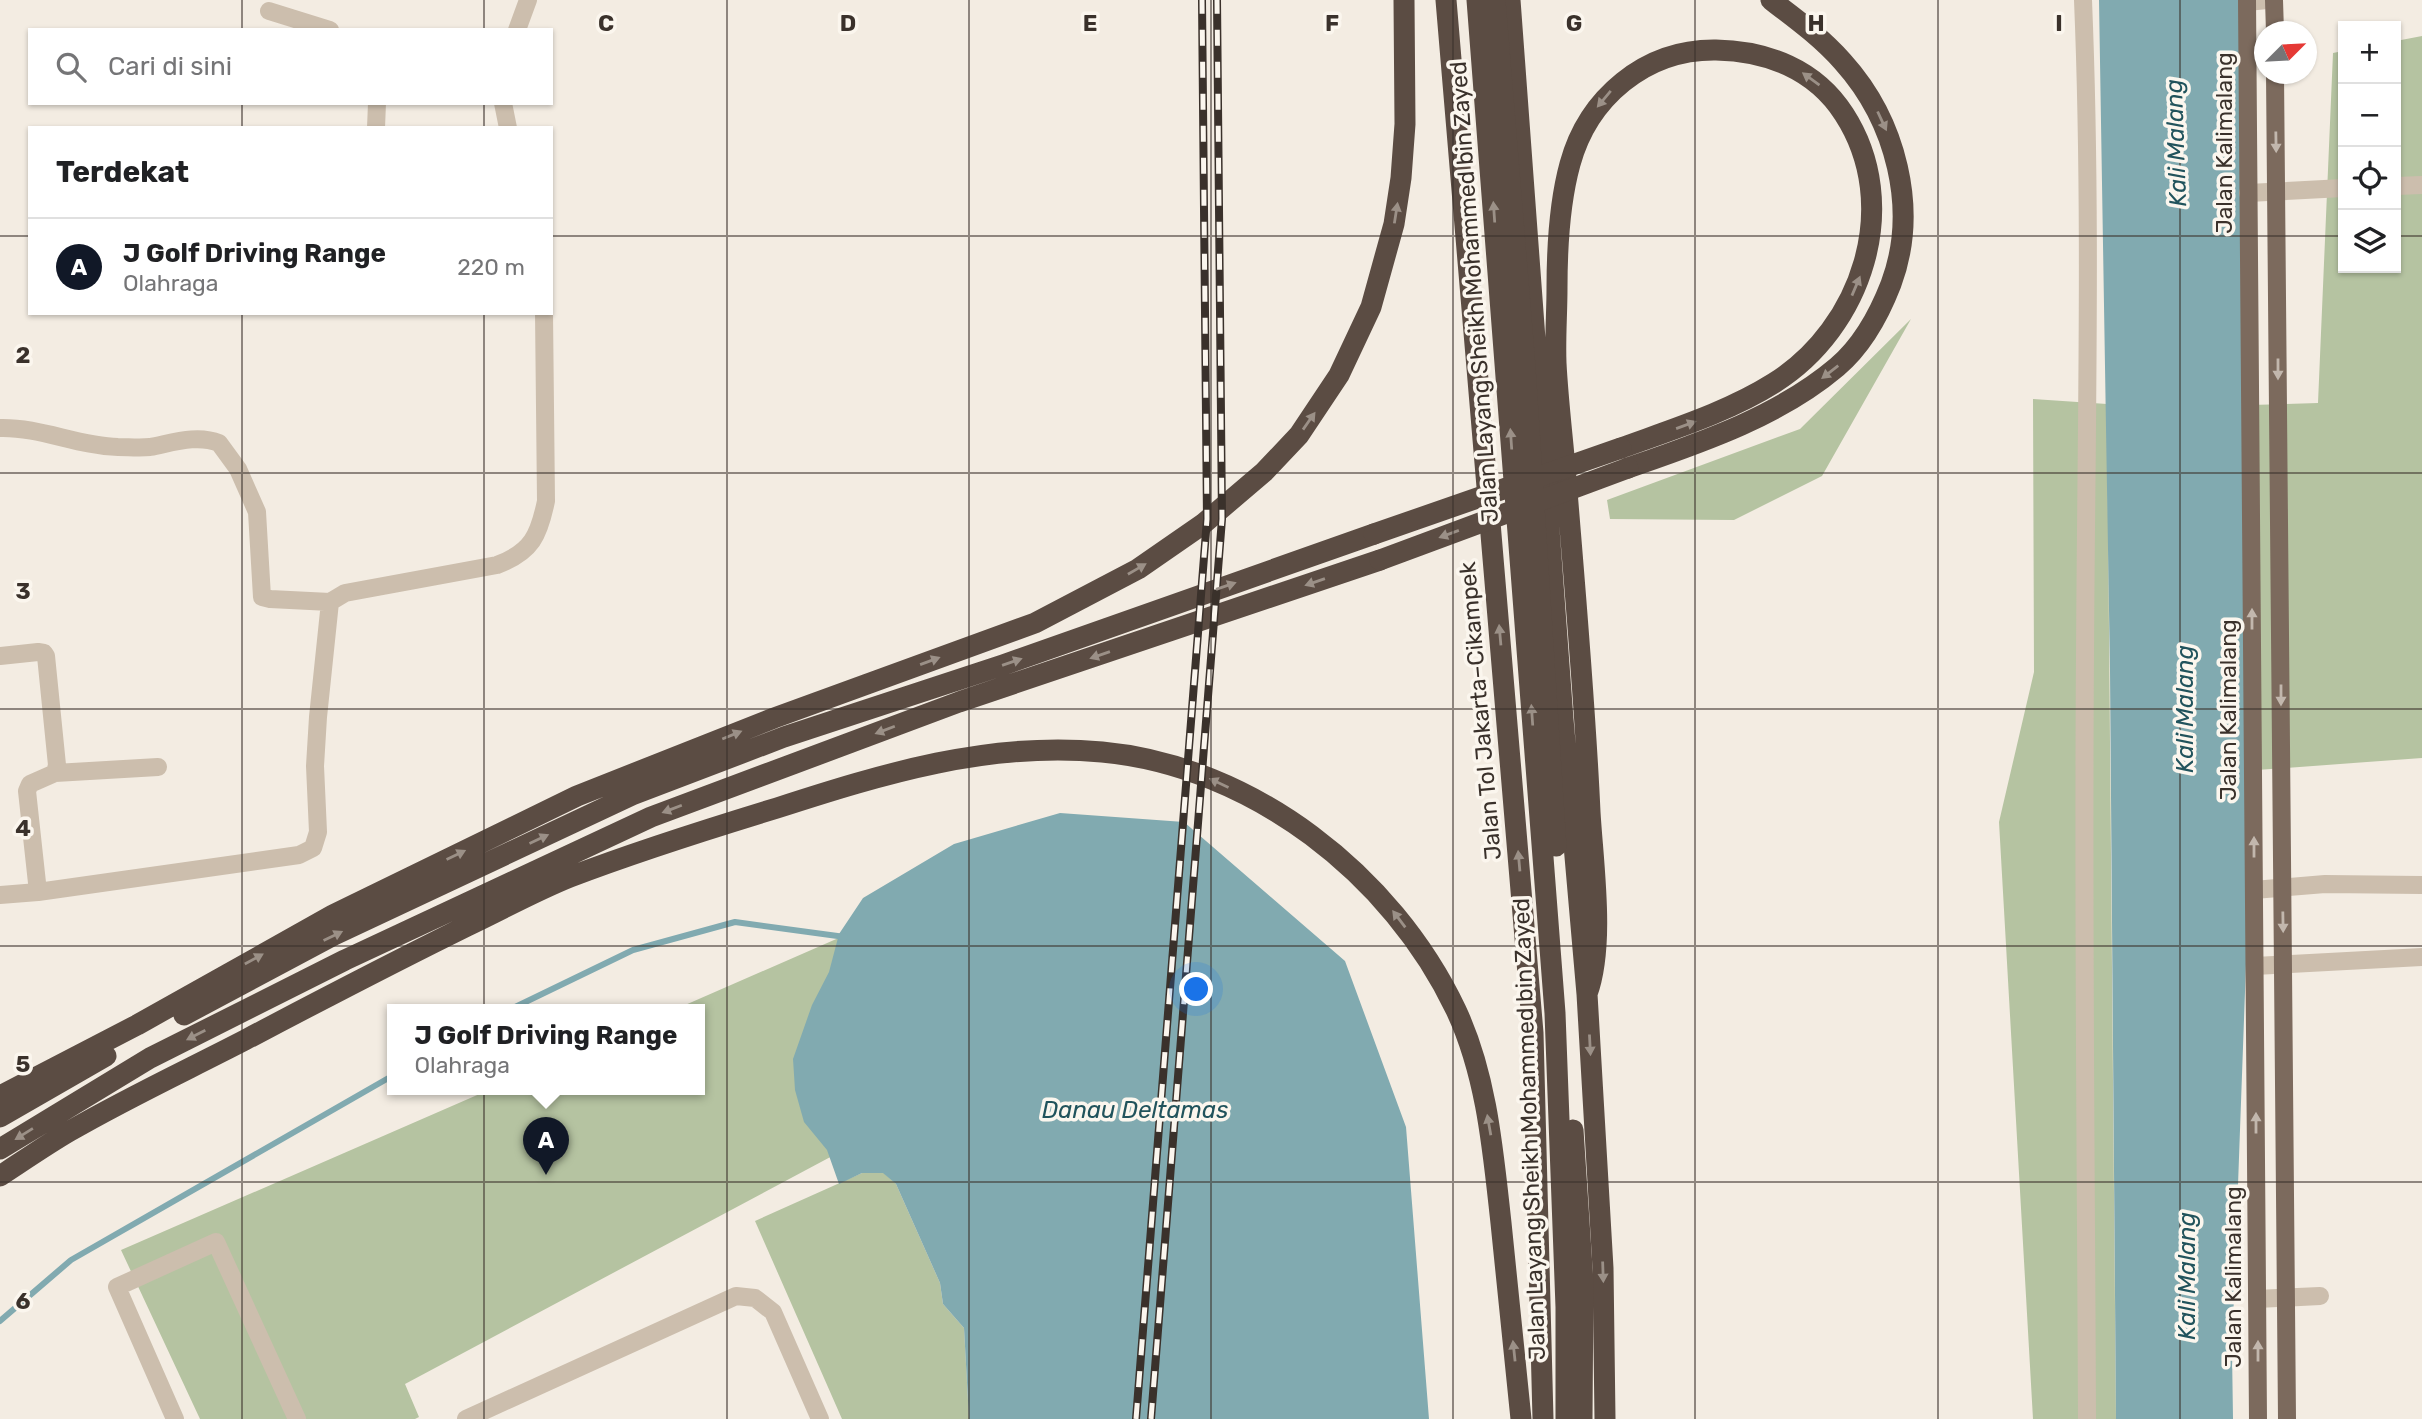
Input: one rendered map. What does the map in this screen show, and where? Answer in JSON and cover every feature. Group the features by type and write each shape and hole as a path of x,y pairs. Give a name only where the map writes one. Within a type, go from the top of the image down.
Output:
{"highway":[{"path":"0,1117 35,1095 334,935 779,727 1035,623 1166,551 1236,498 1299,435 1339,375 1371,307 1384,268 1394,224 1403,151 1406,69 1404,0"},
{"name":"Jalan Tol Jakarta–Cikampek","path":"1446,0 1533,1033 1543,1419"},
{"name":"Jalan Layang Sheikh Mohammed bin Zayed","path":"1477,0 1555,1013 1566,1307 1566,1419"},
{"name":"Jalan Layang Sheikh Mohammed bin Zayed","path":"1495,0 1525,366 1583,1282 1582,1419"},
{"path":"1510,0 1563,719 1587,994 1603,1268 1605,1419"},
{"path":"0,1096 137,1025 357,903 577,796 779,727 1003,665 1374,534 1625,458 1695,445 1782,404 1811,387 1856,348 1882,306 1895,272 1903,228 1903,198 1895,157 1873,104 1844,63 1804,25 1771,0"},
{"path":"0,1149 150,1058 345,960 651,817 959,702 1380,560 1625,458 1776,382 1800,365 1822,344 1856,289 1871,239 1870,189 1864,159 1845,116 1829,94 1811,78 1792,67 1766,56 1740,51 1706,50 1678,55 1647,66 1628,77 1609,92 1591,115 1578,141 1567,174 1557,257 1556,361 1585,713 1596,929 1592,976 1587,994"},
{"path":"0,1176 71,1131 368,975 567,878 716,827 898,771 991,754 1031,750 1077,750 1131,755 1208,778 1244,794 1297,825 1377,892 1412,936 1440,982 1465,1032 1484,1098 1496,1175 1521,1419"}],"main road":[{"path":"2274,0 2275,21"},
{"name":"Jalan Kalimalang","path":"2247,1 2258,1419"},
{"path":"2275,84 2287,1419"}],"street":[{"path":"518,28 528,0"},
{"path":"2083,0 2087,219 2084,691 2087,1419"},
{"path":"2247,1 2267,0"},
{"path":"269,11 324,28"},
{"path":"376,126 377,105"},
{"path":"503,105 508,126"},
{"path":"2401,186 2422,185"},
{"path":"2248,193 2338,188"},
{"path":"0,428 39,432 114,447 150,447 167,442 202,439 219,443 237,468 257,512 261,595 267,599 330,602 345,593 497,565 511,559 533,541 542,522 546,500 544,315"},
{"path":"0,895 299,855 313,848 318,832 315,766 318,717 330,602"},
{"path":"0,656 44,653 57,765 55,773"},
{"path":"38,892 27,790 30,783 55,773 158,767"},
{"path":"2254,890 2325,884 2422,885"},
{"path":"2255,966 2422,957"},
{"path":"175,1419 117,1287 216,1242 297,1419"},
{"path":"466,1419 736,1296 755,1298 773,1312 820,1419"},
{"path":"2257,1299 2320,1296"}],"green space":[{"path":"2422,36 2422,758 2257,770 2250,405 2318,403 2333,53 2338,52 2338,273 2401,273 2401,40"},
{"path":"1911,319 1822,476 1734,520 1610,519 1607,500 1800,429"},
{"path":"2033,399 2107,404 2116,1419 2033,1419 1999,822 2034,672"},
{"path":"866,926 939,1099 405,1384 419,1417 415,1419 200,1419 121,1250 477,1095 705,1095 705,1004 687,1004"},
{"path":"862,1173 884,1173 896,1184 940,1283 943,1304 964,1328 969,1419 842,1419 755,1221"}],"water":[{"name":"Kali Malang","path":"2099,0 2246,0 2253,771 2232,1351 2233,1419 2116,1419 2110,671"},
{"name":"Danau Deltamas","path":"1060,813 1184,822 1345,961 1406,1127 1429,1419 969,1419 964,1328 943,1304 940,1283 896,1184 883,1173 862,1173 839,1184 827,1150 804,1122 795,1090 793,1059 812,1005 829,972 839,934 863,898 954,844"}],"waterway":[{"path":"521,1004 633,950 735,922 845,937"},
{"path":"0,1321 71,1260 387,1079"}],"railway":[{"path":"1136,1419 1207,519 1202,0"},
{"path":"1151,1419 1222,519 1217,0"}],"place":[{"name":"J Golf Driving Range","path":"546,1175"}]}
